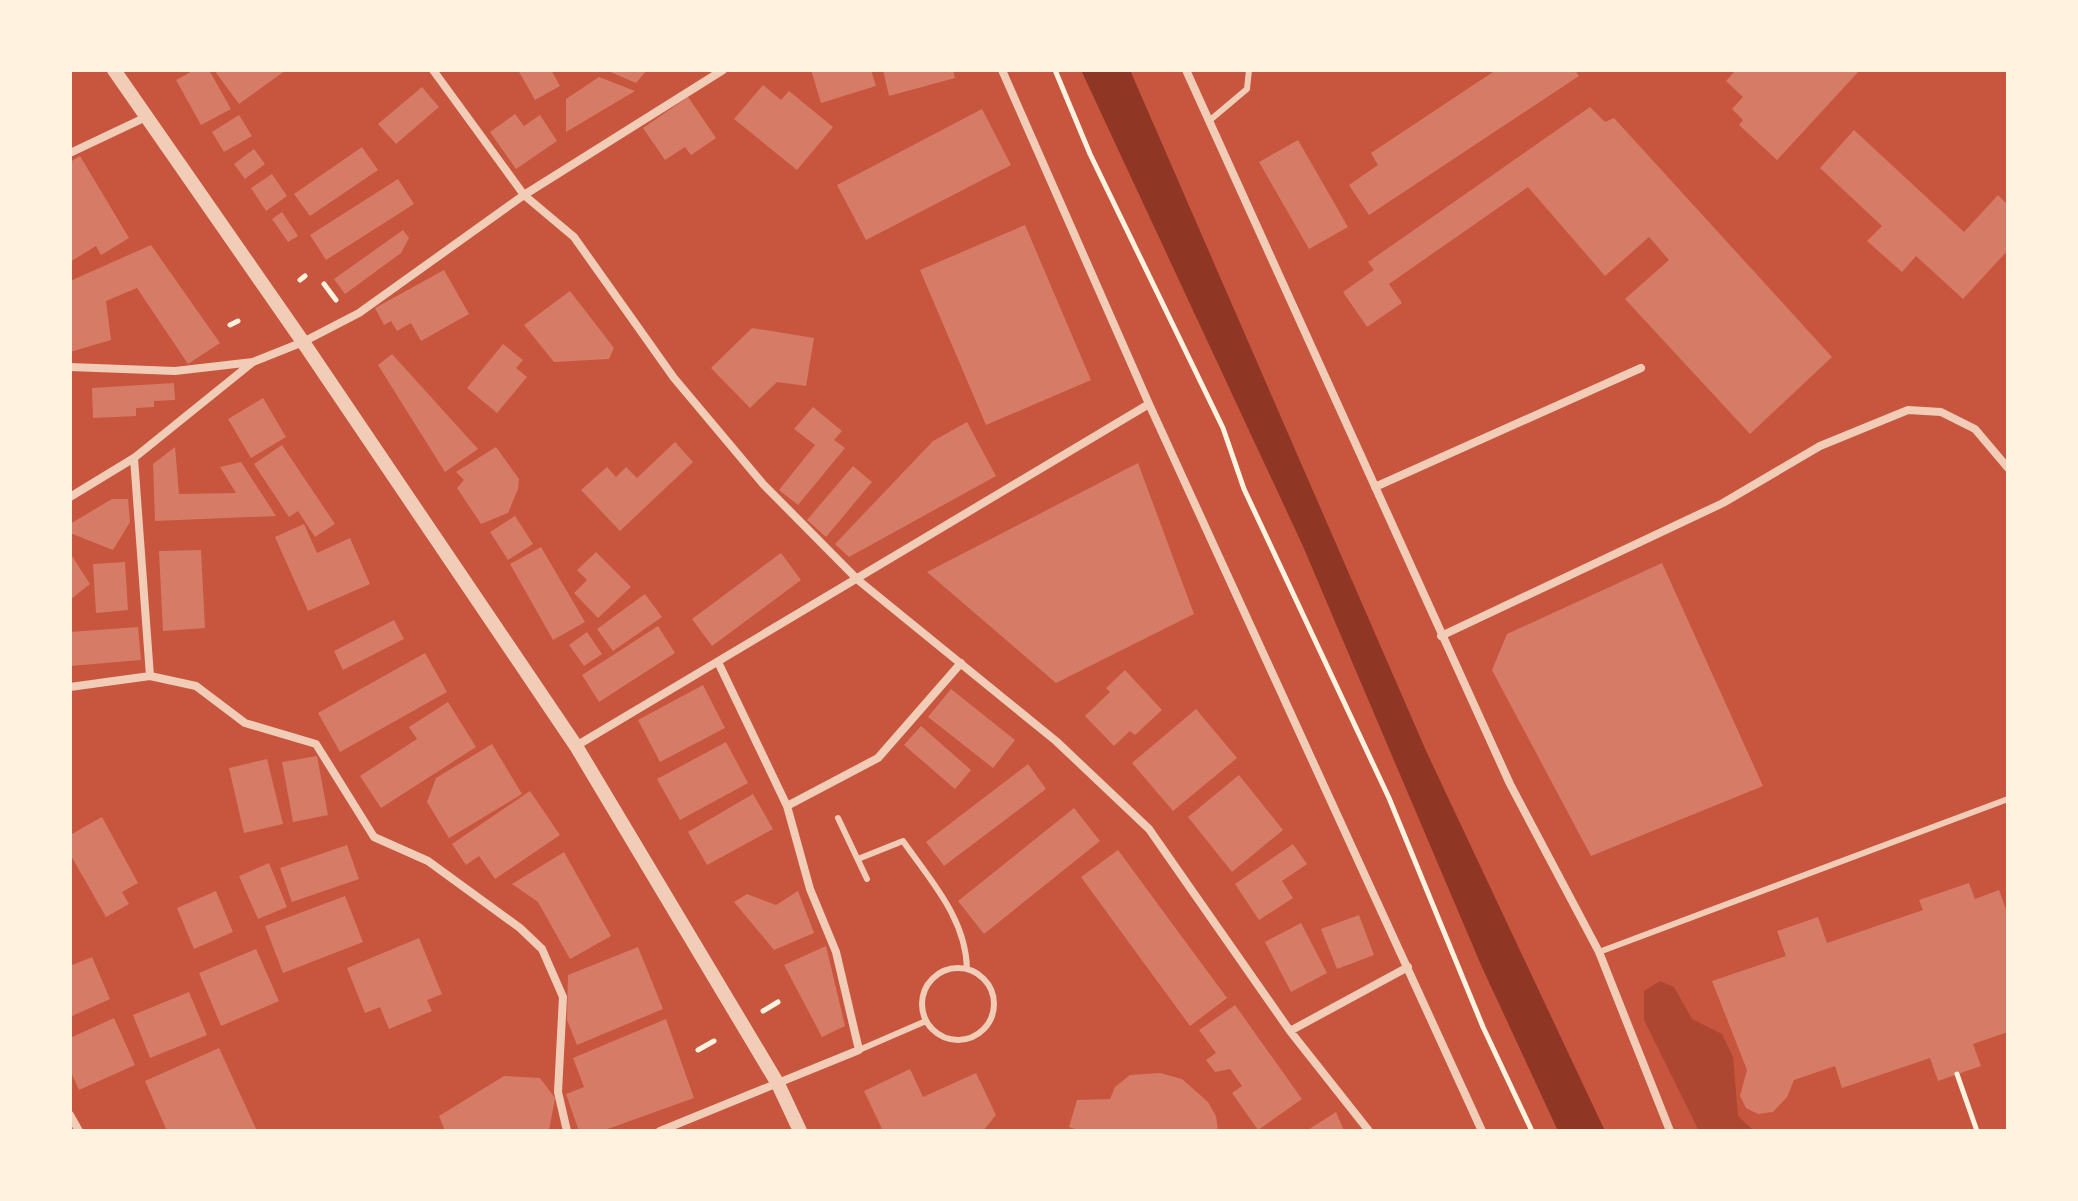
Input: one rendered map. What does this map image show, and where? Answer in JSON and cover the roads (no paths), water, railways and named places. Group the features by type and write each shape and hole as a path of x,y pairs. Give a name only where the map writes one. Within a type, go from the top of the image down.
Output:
{"street":[{"path":"114,70 144,118 303,342 576,746 778,1084 800,1131"},
{"path":"433,70 524,195 574,237 674,378 763,484 858,580 1056,741 1149,829 1290,1031 1369,1131"},
{"path":"70,367 175,371 253,362 303,342 359,313 524,195 723,70"},
{"path":"1002,70 1149,404 1482,1131"},
{"path":"1186,70 1510,784 1599,952 1670,1131"},
{"path":"70,153 144,118"},
{"path":"70,497 134,458 253,362"},
{"path":"1375,487 1641,368"},
{"path":"576,746 1149,404"},
{"path":"1441,636 1723,503 1820,446 1908,410 1941,412 1975,429 2008,468"},
{"path":"134,458 150,676"},
{"path":"660,1131 859,1050 836,952 810,889 787,806 718,662"},
{"path":"787,806 878,758 961,663"},
{"path":"70,687 150,676 196,686 245,723 316,744 374,837 428,861 520,928 542,949 563,997 558,1092 567,1131"},
{"path":"1290,1031 1408,967"},
{"path":"70,1115 79,1131"}],"lane":[{"path":"1209,121 1247,89 1249,70"},
{"path":"1599,952 2008,799"},
{"path":"838,818 867,879"},
{"path":"858,859 903,841 949,904 966,955 967,969"},
{"path":"967,969 978,974 992,992 994,1004 986,1026 977,1034 955,1040 933,1031 926,1021 922,998 926,987 943,971 967,969"},
{"path":"859,1050 926,1021"}]}
